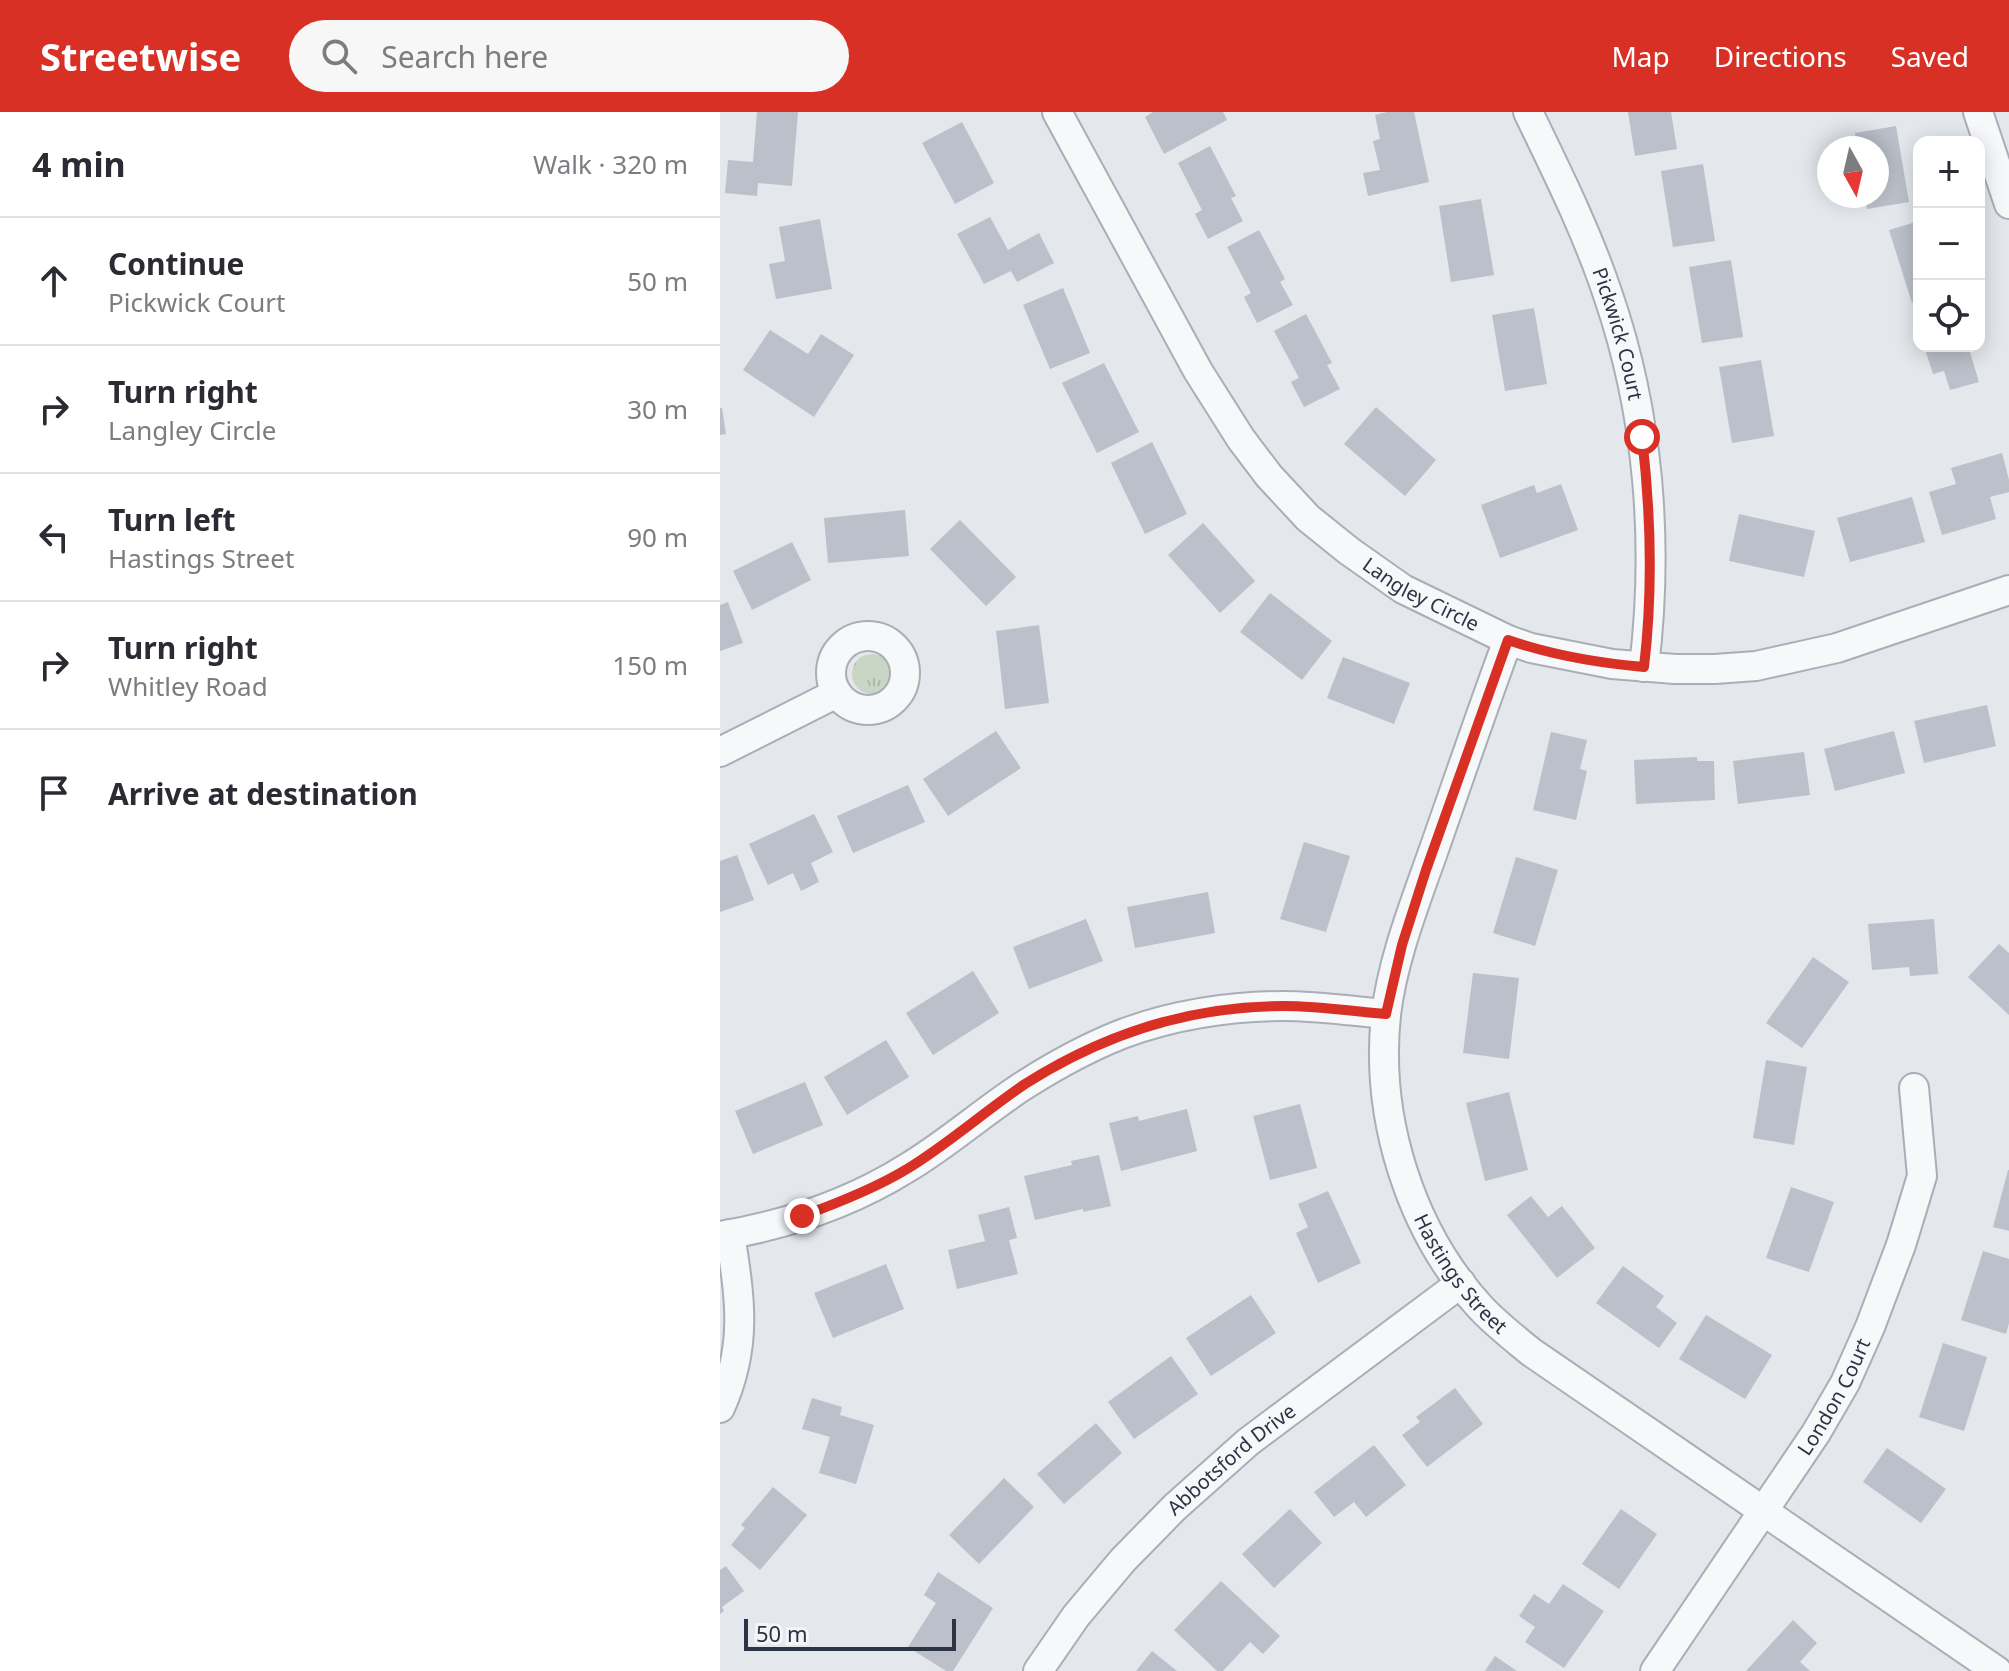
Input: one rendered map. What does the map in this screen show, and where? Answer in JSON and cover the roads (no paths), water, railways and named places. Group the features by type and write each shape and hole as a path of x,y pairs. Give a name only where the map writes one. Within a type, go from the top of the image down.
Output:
{"street":[{"name":"Langley Circle","path":"1057,112 1198,371 1241,439 1269,476 1308,518 1403,589 1531,648 1603,663 1715,669 1756,666 1837,648 2009,590"},
{"name":"Pickwick Court","path":"1528,112 1575,207 1609,296 1627,360 1642,437 1649,500 1651,539 1644,667"},
{"path":"1978,112 2009,204"},
{"name":"Hastings Street","path":"1508,640 1426,870 1402,945 1386,1014 1384,1050 1388,1100 1399,1160 1429,1233 1480,1307 1531,1352 1997,1671"},
{"path":"720,752 837,693"},
{"path":"720,1408 736,1361 741,1327 739,1299 725,1235 802,1216 873,1187 943,1145 1024,1085 1063,1062 1124,1033 1200,1014 1249,1008 1320,1008 1386,1014"},
{"name":"London Court","path":"1655,1671 1816,1433 1845,1383 1870,1327 1901,1245 1922,1176 1914,1088"},
{"name":"Abbotsford Drive","path":"1038,1671 1076,1616 1123,1560 1175,1507 1248,1442 1461,1283"}]}
